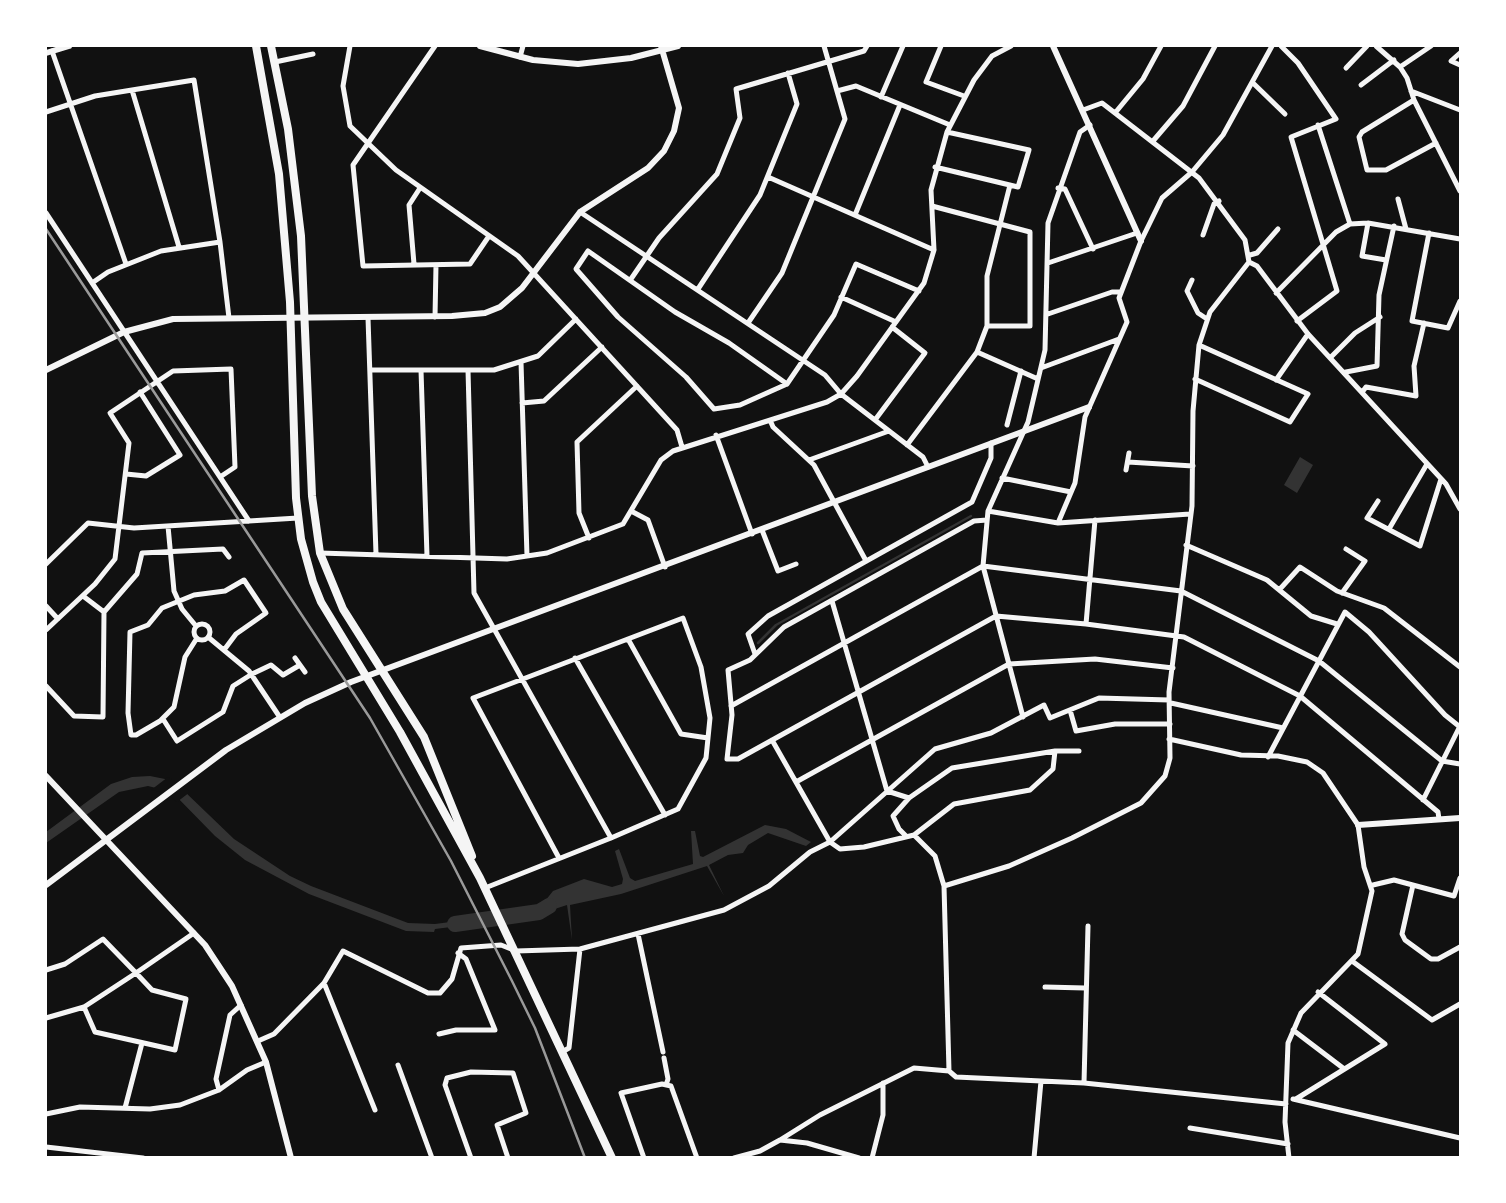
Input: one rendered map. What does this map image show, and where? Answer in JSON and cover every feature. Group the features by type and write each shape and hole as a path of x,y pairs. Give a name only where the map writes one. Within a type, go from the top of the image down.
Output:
{"main road":[{"path":"256,46 279,174 290,318 298,518 306,559 321,602 367,676 480,878 612,1157"},
{"path":"271,46 295,181 306,318 312,496 320,553 343,610 383,671 435,761 480,878"}],"street":[{"path":"69,46 49,52 70,103 126,264"},
{"path":"351,46 343,86 350,126 420,188 518,256 677,430 682,447"},
{"path":"435,46 353,165 363,266 470,264 489,236"},
{"path":"480,46 520,57 558,63 593,63 678,46"},
{"path":"520,57 523,46"},
{"path":"748,323 782,273 845,119 824,46"},
{"path":"631,279 647,256 717,174 740,118 736,89 864,51 867,46"},
{"path":"881,97 903,46"},
{"path":"941,46 926,82 964,96"},
{"path":"320,553 472,558 527,556 589,538 623,524 661,460 682,447 827,402 841,394 919,291 929,271 934,250 931,190 935,167 947,132 964,96 992,56 1011,46"},
{"path":"1054,46 1141,241"},
{"path":"1115,113 1143,79 1161,46"},
{"path":"1153,141 1183,106 1215,46"},
{"path":"1058,523 1071,492 1089,407 1127,322 1119,298 1141,241 1162,198 1192,172 1223,135 1272,46"},
{"path":"1281,46 1298,64 1336,119 1291,137 1337,290 1297,321"},
{"path":"1346,68 1367,46"},
{"path":"1376,46 1401,67 1414,100 1461,191"},
{"path":"1401,67 1431,46"},
{"path":"46,370 124,332 173,319 435,317 468,316 494,310 511,299 580,212 648,168 671,140 677,119 678,99 662,48"},
{"path":"1461,53 1451,61 1461,65"},
{"path":"275,62 313,54"},
{"path":"1362,85 1394,60"},
{"path":"698,289 760,195 768,177 797,104 788,74"},
{"path":"46,111 132,90 194,80 220,242 229,318"},
{"path":"1253,83 1285,114"},
{"path":"837,91 856,86 950,125"},
{"path":"132,90 179,247"},
{"path":"1411,91 1461,110"},
{"path":"1414,100 1362,132 1359,137 1367,170 1386,170 1436,143"},
{"path":"1083,110 1102,103 1192,172 1219,201 1245,240 1250,258 1297,321 1441,479 1460,507"},
{"path":"855,215 900,105"},
{"path":"1023,717 983,566 988,511 1023,432 1041,368 1048,314 1048,223 1058,188 1080,132 1090,125"},
{"path":"1318,125 1350,224"},
{"path":"935,167 1018,187 1029,150 947,132"},
{"path":"1452,174 1461,173"},
{"path":"768,177 934,250"},
{"path":"907,445 977,352 987,326 987,276 1010,185"},
{"path":"414,264 409,205 420,188"},
{"path":"1058,188 1065,189 1093,249"},
{"path":"1398,199 1406,229"},
{"path":"1203,236 1219,201"},
{"path":"932,206 1001,222 1030,232 1030,326 987,326"},
{"path":"580,212 825,375 841,394 923,457 928,467"},
{"path":"46,213 248,521"},
{"path":"1368,223 1362,256 1386,260"},
{"path":"1276,293 1323,245 1350,224 1394,226 1461,239"},
{"path":"1346,372 1377,366 1379,295 1394,226"},
{"path":"944,886 1009,866 1141,803 1165,776 1170,758 1170,701 1190,513 1195,379 1199,345 1207,319 1250,258 1278,229"},
{"path":"1048,263 1137,233"},
{"path":"1429,233 1412,321 1448,328 1461,301"},
{"path":"92,283 126,264 161,251 220,242"},
{"path":"787,384 729,343 675,312 588,251 576,269 618,317 686,377 714,409 740,405 787,384 834,315 856,264 919,291"},
{"path":"435,317 436,265"},
{"path":"1192,280 1187,291 1198,313 1207,319"},
{"path":"1048,314 1112,292 1121,292"},
{"path":"841,297 894,324 925,353 875,421"},
{"path":"1331,357 1355,333 1380,317"},
{"path":"368,318 376,554"},
{"path":"370,370 494,370 538,356 576,320"},
{"path":"1363,391 1366,387 1416,396 1414,366 1424,323"},
{"path":"1276,380 1308,334"},
{"path":"1041,368 1119,339"},
{"path":"1195,379 1290,422 1307,394 1199,345"},
{"path":"522,403 544,401 602,347"},
{"path":"977,352 1038,379"},
{"path":"521,362 527,556"},
{"path":"46,630 83,596 116,559 129,443 110,413 173,371 231,369 234,467 220,477"},
{"path":"421,370 427,556"},
{"path":"468,370 474,593 611,838"},
{"path":"1007,425 1021,371"},
{"path":"589,538 579,513 577,442 637,386"},
{"path":"126,474 146,476 180,455 140,392"},
{"path":"46,885 188,779 279,716 367,676 1089,407"},
{"path":"770,420 773,427 809,460 865,559"},
{"path":"809,460 889,431"},
{"path":"716,435 752,534"},
{"path":"755,654 748,634 768,616 865,559 972,502 991,458 991,443"},
{"path":"1126,470 1129,453"},
{"path":"1128,461 1193,466"},
{"path":"1389,529 1427,464"},
{"path":"1002,478 1071,492"},
{"path":"1378,501 1367,518 1420,546 1441,479"},
{"path":"631,510 648,520 665,567"},
{"path":"988,511 1058,523 1190,513"},
{"path":"46,564 88,523 119,527 168,526 298,518"},
{"path":"987,520 974,521 784,627 755,654 728,670 731,706 727,759 738,760 996,616 1176,634 1300,696 1438,812 1439,820"},
{"path":"1086,624 1096,520"},
{"path":"168,526 178,602 196,626"},
{"path":"762,530 778,571 796,564"},
{"path":"1186,545 1238,566 1280,589 1311,616 1337,624"},
{"path":"103,612 137,574 142,553 223,549 229,557"},
{"path":"1342,593 1366,561 1346,549"},
{"path":"731,706 983,566 1181,591 1319,661 1442,761 1461,764"},
{"path":"1280,589 1300,567 1325,585 1384,608 1461,667"},
{"path":"208,637 197,639 183,662 177,701 163,719 139,733 130,734 130,632 148,625 162,608 194,595 225,591 244,580 266,613 236,634 224,650"},
{"path":"46,686 74,716 103,717 106,614 83,596"},
{"path":"832,601 887,790 909,798"},
{"path":"46,606 58,619"},
{"path":"1268,757 1345,612 1369,632 1445,715 1460,726 1423,800"},
{"path":"485,888 611,838 678,809 706,758 710,718 701,667 683,618 477,695 473,703 559,858"},
{"path":"196,626 207,626 208,637 252,674 279,716"},
{"path":"196,626 194,633 197,639"},
{"path":"628,639 681,734 708,738"},
{"path":"295,658 305,673"},
{"path":"575,658 665,815"},
{"path":"796,782 1009,664 1095,659 1173,668"},
{"path":"163,719 177,741 223,712 233,687 252,674 271,665 283,675 300,665"},
{"path":"258,1041 274,1034 324,983 343,951 428,993 440,993 452,979 461,948 501,945 516,951 580,949 724,910 769,886 810,852 830,842 935,749 991,733 1044,705 1050,718 1099,698 1170,701 1283,727"},
{"path":"1070,710 1076,731 1115,724 1170,724"},
{"path":"1169,738 1241,755 1307,762 1323,773 1358,825 1364,867 1373,884 1358,954 1318,992 1301,1013 1288,1043 1286,1102 1289,1157"},
{"path":"772,740 830,842 840,849 864,847 914,835 954,804 1030,790 1054,769 1055,751"},
{"path":"906,836 893,816 909,798 952,768 1055,751 1079,751"},
{"path":"46,776 194,933 218,966 258,1041 291,1157"},
{"path":"1358,825 1461,818"},
{"path":"914,835 935,856 944,886 949,1071"},
{"path":"1373,884 1394,880 1454,896 1461,878"},
{"path":"1413,885 1402,934 1405,940 1431,959 1438,959 1461,947"},
{"path":"1084,1083 1088,926"},
{"path":"46,1018 84,1007 194,933"},
{"path":"638,934 664,1055 668,1079 666,1085"},
{"path":"46,970 65,964 103,939 152,990 186,999 175,1050 95,1032 84,1007"},
{"path":"562,1052 569,1048 580,949"},
{"path":"439,1034 456,1030 495,1030 466,959 458,953"},
{"path":"1353,961 1432,1020 1461,1004"},
{"path":"324,983 375,1110"},
{"path":"1045,987 1085,988"},
{"path":"734,1157 760,1151 820,1115 914,1068 949,1071 956,1077 1084,1083 1286,1102 1296,1099 1385,1044 1318,992"},
{"path":"219,1090 216,1079 230,1015 241,1005"},
{"path":"1293,1030 1343,1068"},
{"path":"125,1108 142,1043"},
{"path":"46,1114 80,1107 166,1108 194,1101 219,1090 247,1070 266,1062"},
{"path":"398,1065 432,1157"},
{"path":"471,1157 445,1085 447,1078 471,1072 513,1073 526,1113 496,1125 508,1157"},
{"path":"1034,1157 1041,1081"},
{"path":"872,1157 883,1115 883,1083"},
{"path":"644,1157 621,1093 666,1085 671,1086 697,1157"},
{"path":"1296,1099 1461,1138"},
{"path":"1190,1128 1288,1144"},
{"path":"780,1140 807,1143 859,1157"},
{"path":"46,1147 143,1157"}],"shaded area":[{"path":"1300,457 1313,465 1297,493 1284,485"},
{"path":"132,777 165,779 183,790 234,839 290,876 311,886 408,923 435,924 473,919 475,924 435,929 434,932 406,931 309,894 245,860 215,836 172,792 148,786 119,792 46,843 46,832 111,784"},
{"path":"765,825 786,829 811,842 806,846 768,833 748,845 743,853 728,855 709,865 724,896 707,866 621,894 570,905 572,940 567,905 530,917 527,910 541,906 553,891 584,879 612,887 622,884 615,851 619,849 630,878 635,881 693,864 691,831 695,831 700,856 703,857"}],"pier":[{"path":"168,777 190,792 177,802 166,793 151,790"}],"waterway":[{"path":"758,643 776,625 971,516"},
{"path":"455,924 539,912 549,906"}],"railway":[{"path":"46,229 370,718 451,861 535,1028 585,1158"}]}
